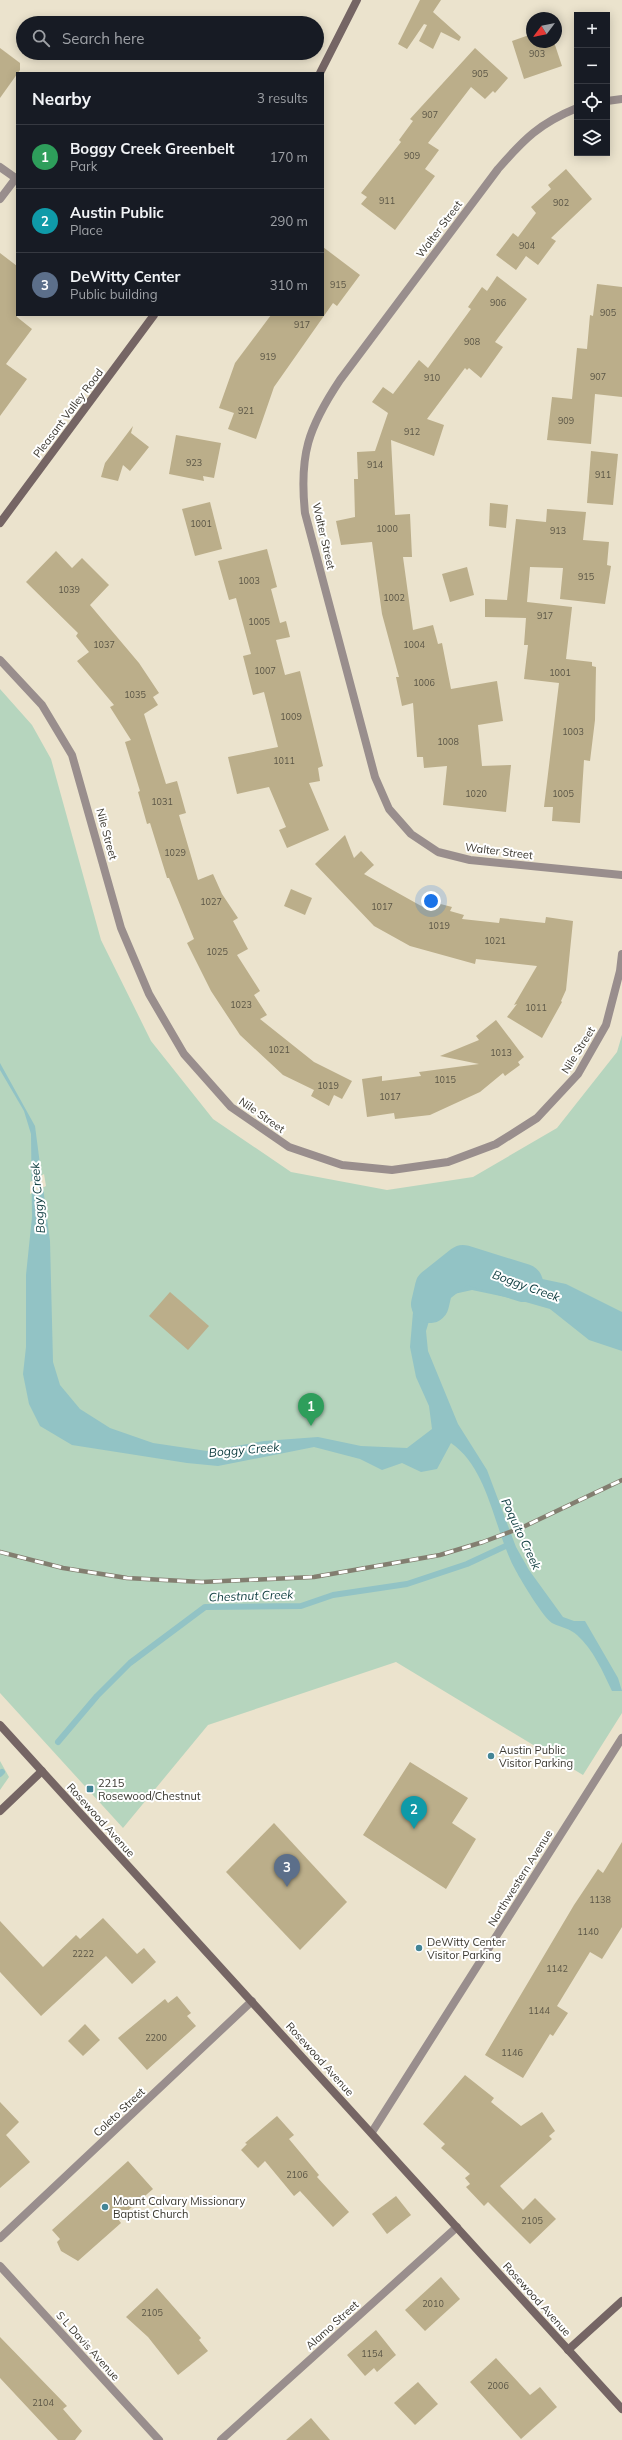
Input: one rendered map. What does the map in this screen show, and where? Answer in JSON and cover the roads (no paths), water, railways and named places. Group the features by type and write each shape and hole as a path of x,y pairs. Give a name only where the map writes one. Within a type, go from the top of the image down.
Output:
{"street":[{"path":"321,72 357,0"},
{"path":"610,101 622,99"},
{"name":"Walter Street","path":"574,109 552,118 522,140 498,169 340,380 320,409 307,443 302,481 305,513 372,770 389,809 411,834 438,852 470,860 622,875"},
{"path":"0,167 16,178 0,199"},
{"name":"Pleasant Valley Road","path":"0,523 153,316"},
{"name":"Nile Street","path":"0,660 42,705 72,755 121,928 149,994 184,1054 231,1107 289,1147 342,1165 392,1170 448,1162 496,1144 537,1118 578,1074 606,1025 620,971 622,954"},
{"name":"Rosewood Avenue","path":"0,1725 372,2132 622,2409"},
{"name":"Northwestern Avenue","path":"372,2132 622,1738"},
{"path":"0,1811 42,1771"},
{"name":"Coleto Street","path":"0,2238 252,2002"},
{"name":"Alamo Street","path":"221,2440 457,2227"},
{"name":"S L Davis Avenue","path":"0,2266 159,2440"},
{"path":"568,2350 622,2301"}],"water":[{"path":"0,1063 35,1126 50,1241 53,1362 60,1385 80,1409 110,1428 153,1443 207,1451 264,1441 318,1437 361,1446 407,1448 432,1429 429,1406 416,1377 410,1347 413,1312 432,1275 451,1265 505,1271 566,1284 622,1312 622,1351 589,1340 550,1309 515,1299 472,1290 436,1298 426,1331 428,1351 458,1424 487,1470 516,1547 529,1570 563,1617 574,1621 585,1621 618,1678 622,1691 612,1691 597,1661 588,1647 577,1635 572,1631 552,1623 538,1607 508,1555 490,1502 475,1469 464,1455 451,1443 437,1469 421,1472 402,1463 382,1470 360,1459 314,1447 218,1466 187,1463 72,1445 40,1426 29,1404 23,1374 26,1347 26,1275 32,1217 31,1134 24,1111 0,1070"}],"waterway":[{"name":"Boggy Creek","path":"430,1304 434,1287 463,1264 524,1283"},
{"name":"Chestnut Creek","path":"58,1742 97,1696 130,1663 205,1607 301,1606 333,1595 407,1584 467,1564 510,1544"}],"railway":[{"path":"0,1552 63,1568 127,1578 202,1582 314,1577 440,1555 483,1542 523,1527 622,1480"}],"place":[{"name":"Boggy Creek Greenbelt","path":"311,1426"},
{"name":"Austin Public Visitor Parking","path":"491,1756"},
{"name":"2215 Rosewood/Chestnut","path":"90,1789"},
{"name":"Austin Public","path":"414,1829"},
{"name":"DeWitty Center","path":"287,1887"},
{"name":"DeWitty Center Visitor Parking","path":"419,1948"},
{"name":"Mount Calvary Missionary Baptist Church","path":"105,2207"}],"water label":[{"name":"Poquito Creek","path":"521,1534"}]}
